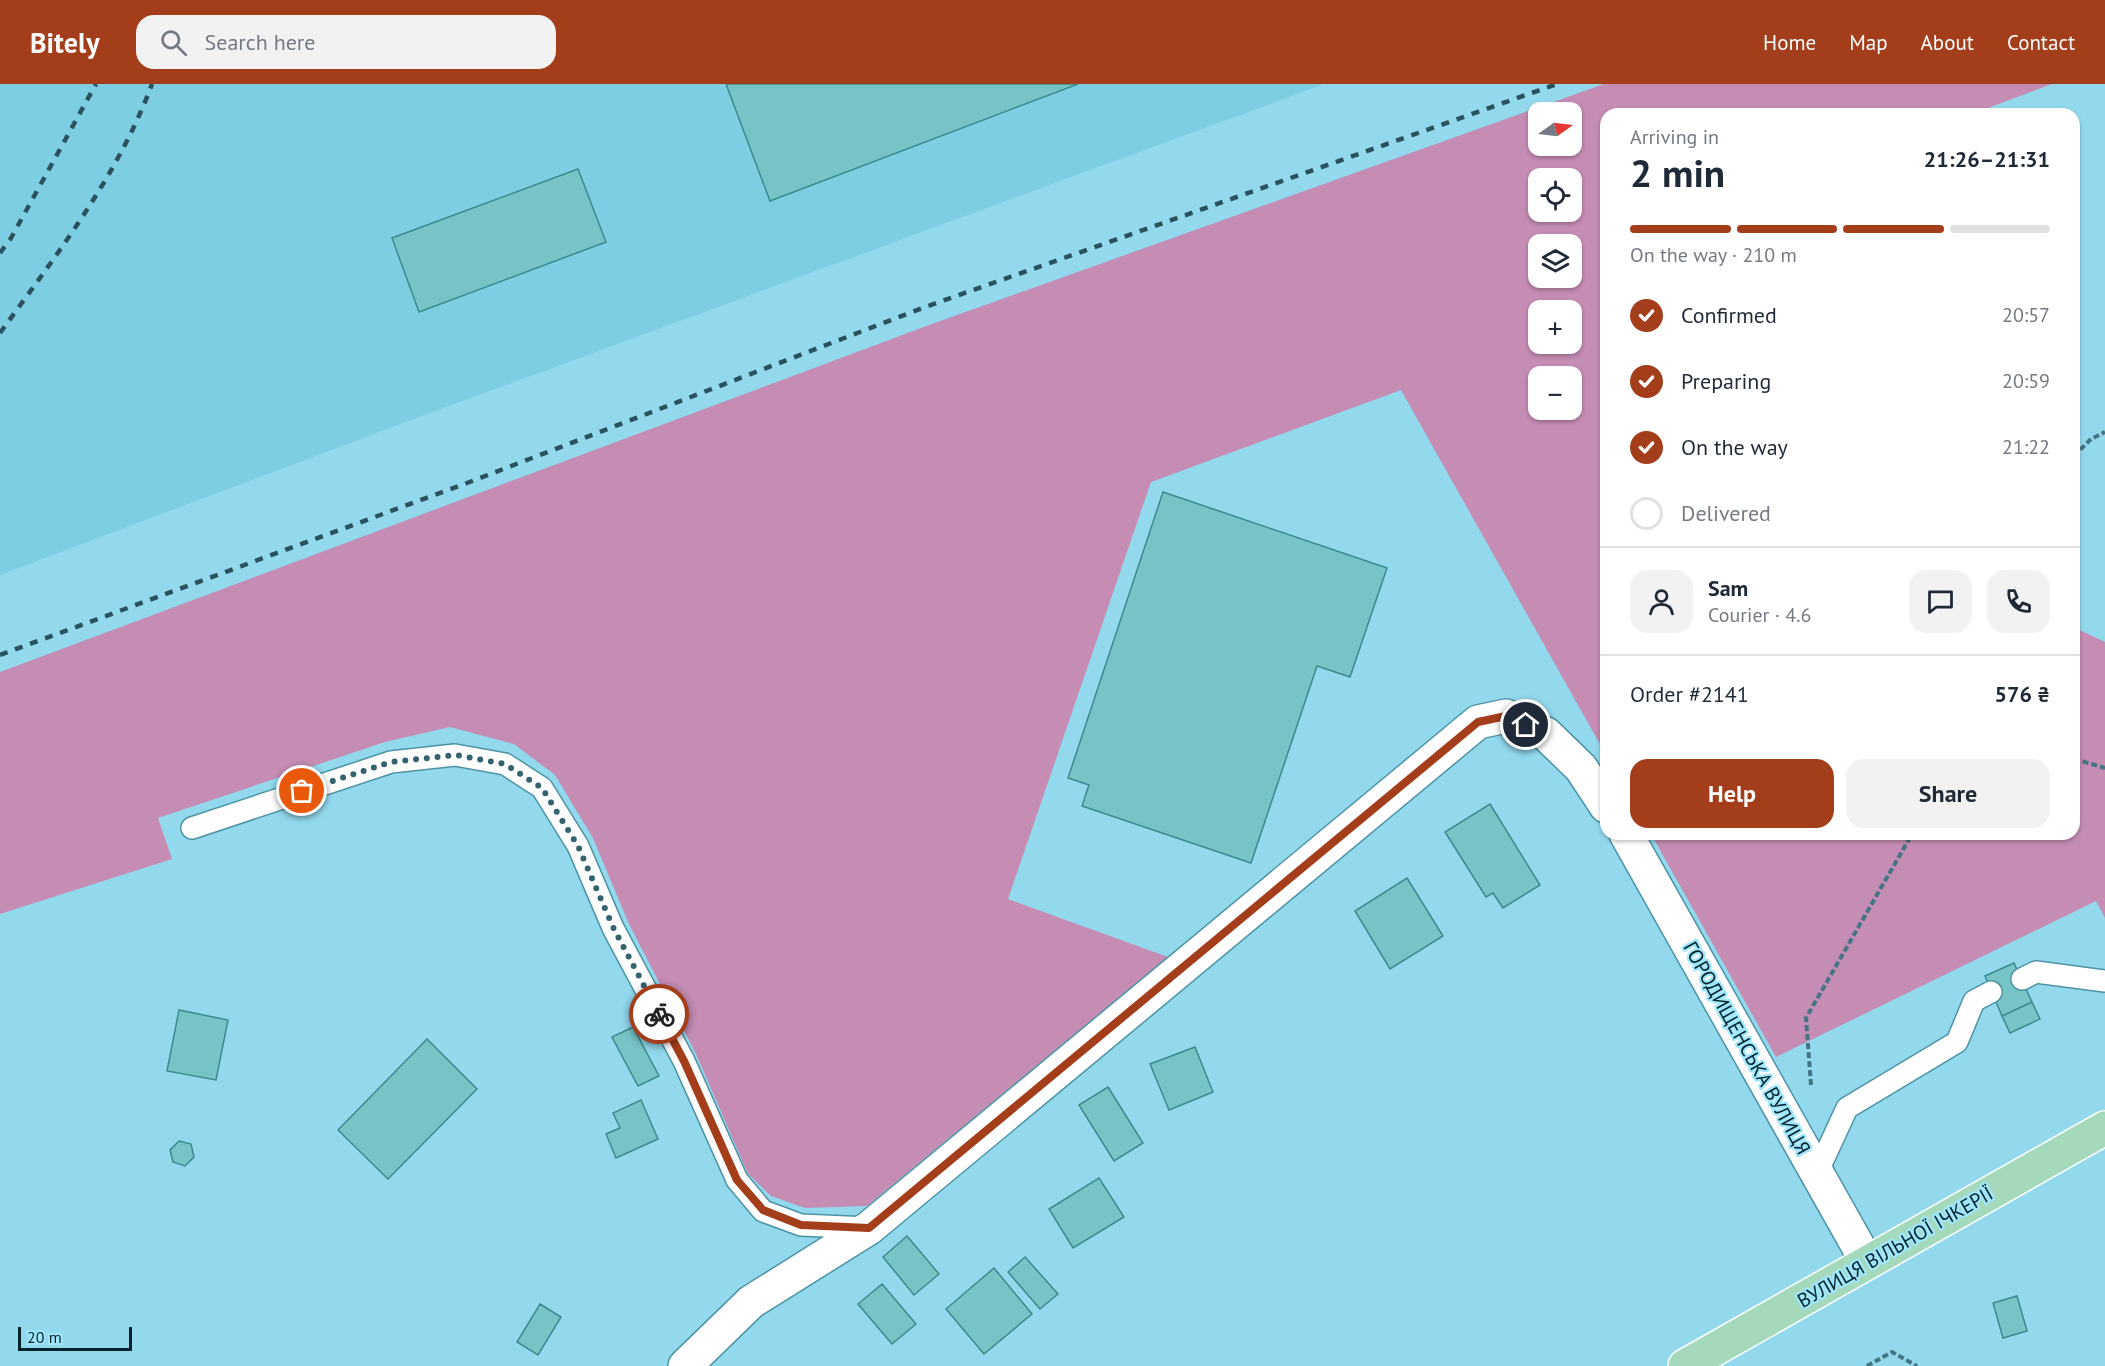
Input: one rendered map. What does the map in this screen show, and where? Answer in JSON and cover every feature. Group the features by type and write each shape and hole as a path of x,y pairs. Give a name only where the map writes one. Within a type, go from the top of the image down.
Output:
{"main road":[{"name":"ВУЛИЦЯ ВІЛЬНОЇ ІЧКЕРІЇ","path":"1685,1366 2105,1128"}],"street":[{"path":"684,1366 751,1302 869,1228 1478,722 1506,716 1546,734 1581,768 1600,797"},
{"name":"ГОРОДИЩЕНСЬКА ВУЛИЦЯ","path":"1629,840 1867,1262"}],"lane":[{"path":"192,828 391,762 456,755 505,764 542,788 578,846 613,927 684,1061 737,1180 763,1210 801,1225 869,1228"},
{"path":"2022,979 2036,972 2105,981"},
{"path":"1817,1173 1847,1108 1957,1042 1974,1001 1991,992"}],"path":[{"path":"2080,450 2091,439 2105,432"},
{"path":"2080,761 2105,768"},
{"path":"1811,1089 1806,1018 1909,840"},
{"path":"1867,1366 1892,1352 1917,1366"}],"shaded area":[{"path":"0,84 1324,84 416,418 0,575"},
{"path":"1604,84 2052,84 1988,108 1600,108 1600,744 1401,390 1151,482 1008,899 1168,957 867,1206 805,1208 771,1196 748,1174 696,1054 628,922 593,838 555,775 514,744 450,727 385,742 158,818 172,859 0,914 0,672 929,325 1528,111 1528,156 1582,156 1582,102 1554,102"},
{"path":"2080,630 2105,642 2105,918 2096,901 1776,1057 1654,840 2080,840"}],"building":[{"path":"726,84 1078,84 770,201"},
{"path":"578,169 606,242 419,312 392,238"},
{"path":"1163,492 1387,568 1350,677 1317,666 1251,863 1082,806 1089,785 1068,778"},
{"path":"1490,804 1540,885 1503,908 1493,893 1486,897 1445,832"},
{"path":"1407,878 1443,936 1390,969 1355,911"},
{"path":"2014,963 2032,1002 2002,1016 1985,976"},
{"path":"2032,1002 2040,1019 2010,1033 2002,1016"},
{"path":"179,1010 228,1020 216,1080 167,1071"},
{"path":"633,1027 659,1076 638,1086 612,1037"},
{"path":"427,1039 477,1089 388,1179 338,1130"},
{"path":"1195,1047 1213,1092 1169,1110 1150,1064"},
{"path":"1108,1087 1143,1143 1114,1161 1079,1105"},
{"path":"641,1100 658,1139 616,1158 606,1134 620,1128 613,1113"},
{"path":"179,1141 191,1144 194,1157 185,1166 173,1162 170,1150"},
{"path":"1099,1178 1124,1217 1073,1248 1049,1209"},
{"path":"907,1236 939,1274 914,1295 883,1257"},
{"path":"1025,1257 1058,1294 1040,1309 1008,1272"},
{"path":"994,1268 1032,1314 984,1354 946,1309"},
{"path":"882,1284 916,1324 892,1344 858,1304"},
{"path":"2017,1296 2027,1331 2003,1338 1993,1303"},
{"path":"540,1304 561,1317 538,1355 517,1342"}],"railway":[{"path":"0,253 11,238 96,84"},
{"path":"0,333 64,244 104,182 122,151 152,84"},
{"path":"0,655 467,483 925,307 1557,84"}],"way so far":[{"path":"302,791 391,762 456,755 505,764 542,788 578,846 613,927 659,1014"}],"route":[{"path":"659,1014 684,1061 737,1180 763,1210 801,1225 869,1228 1478,722 1506,716 1526,725"}]}
